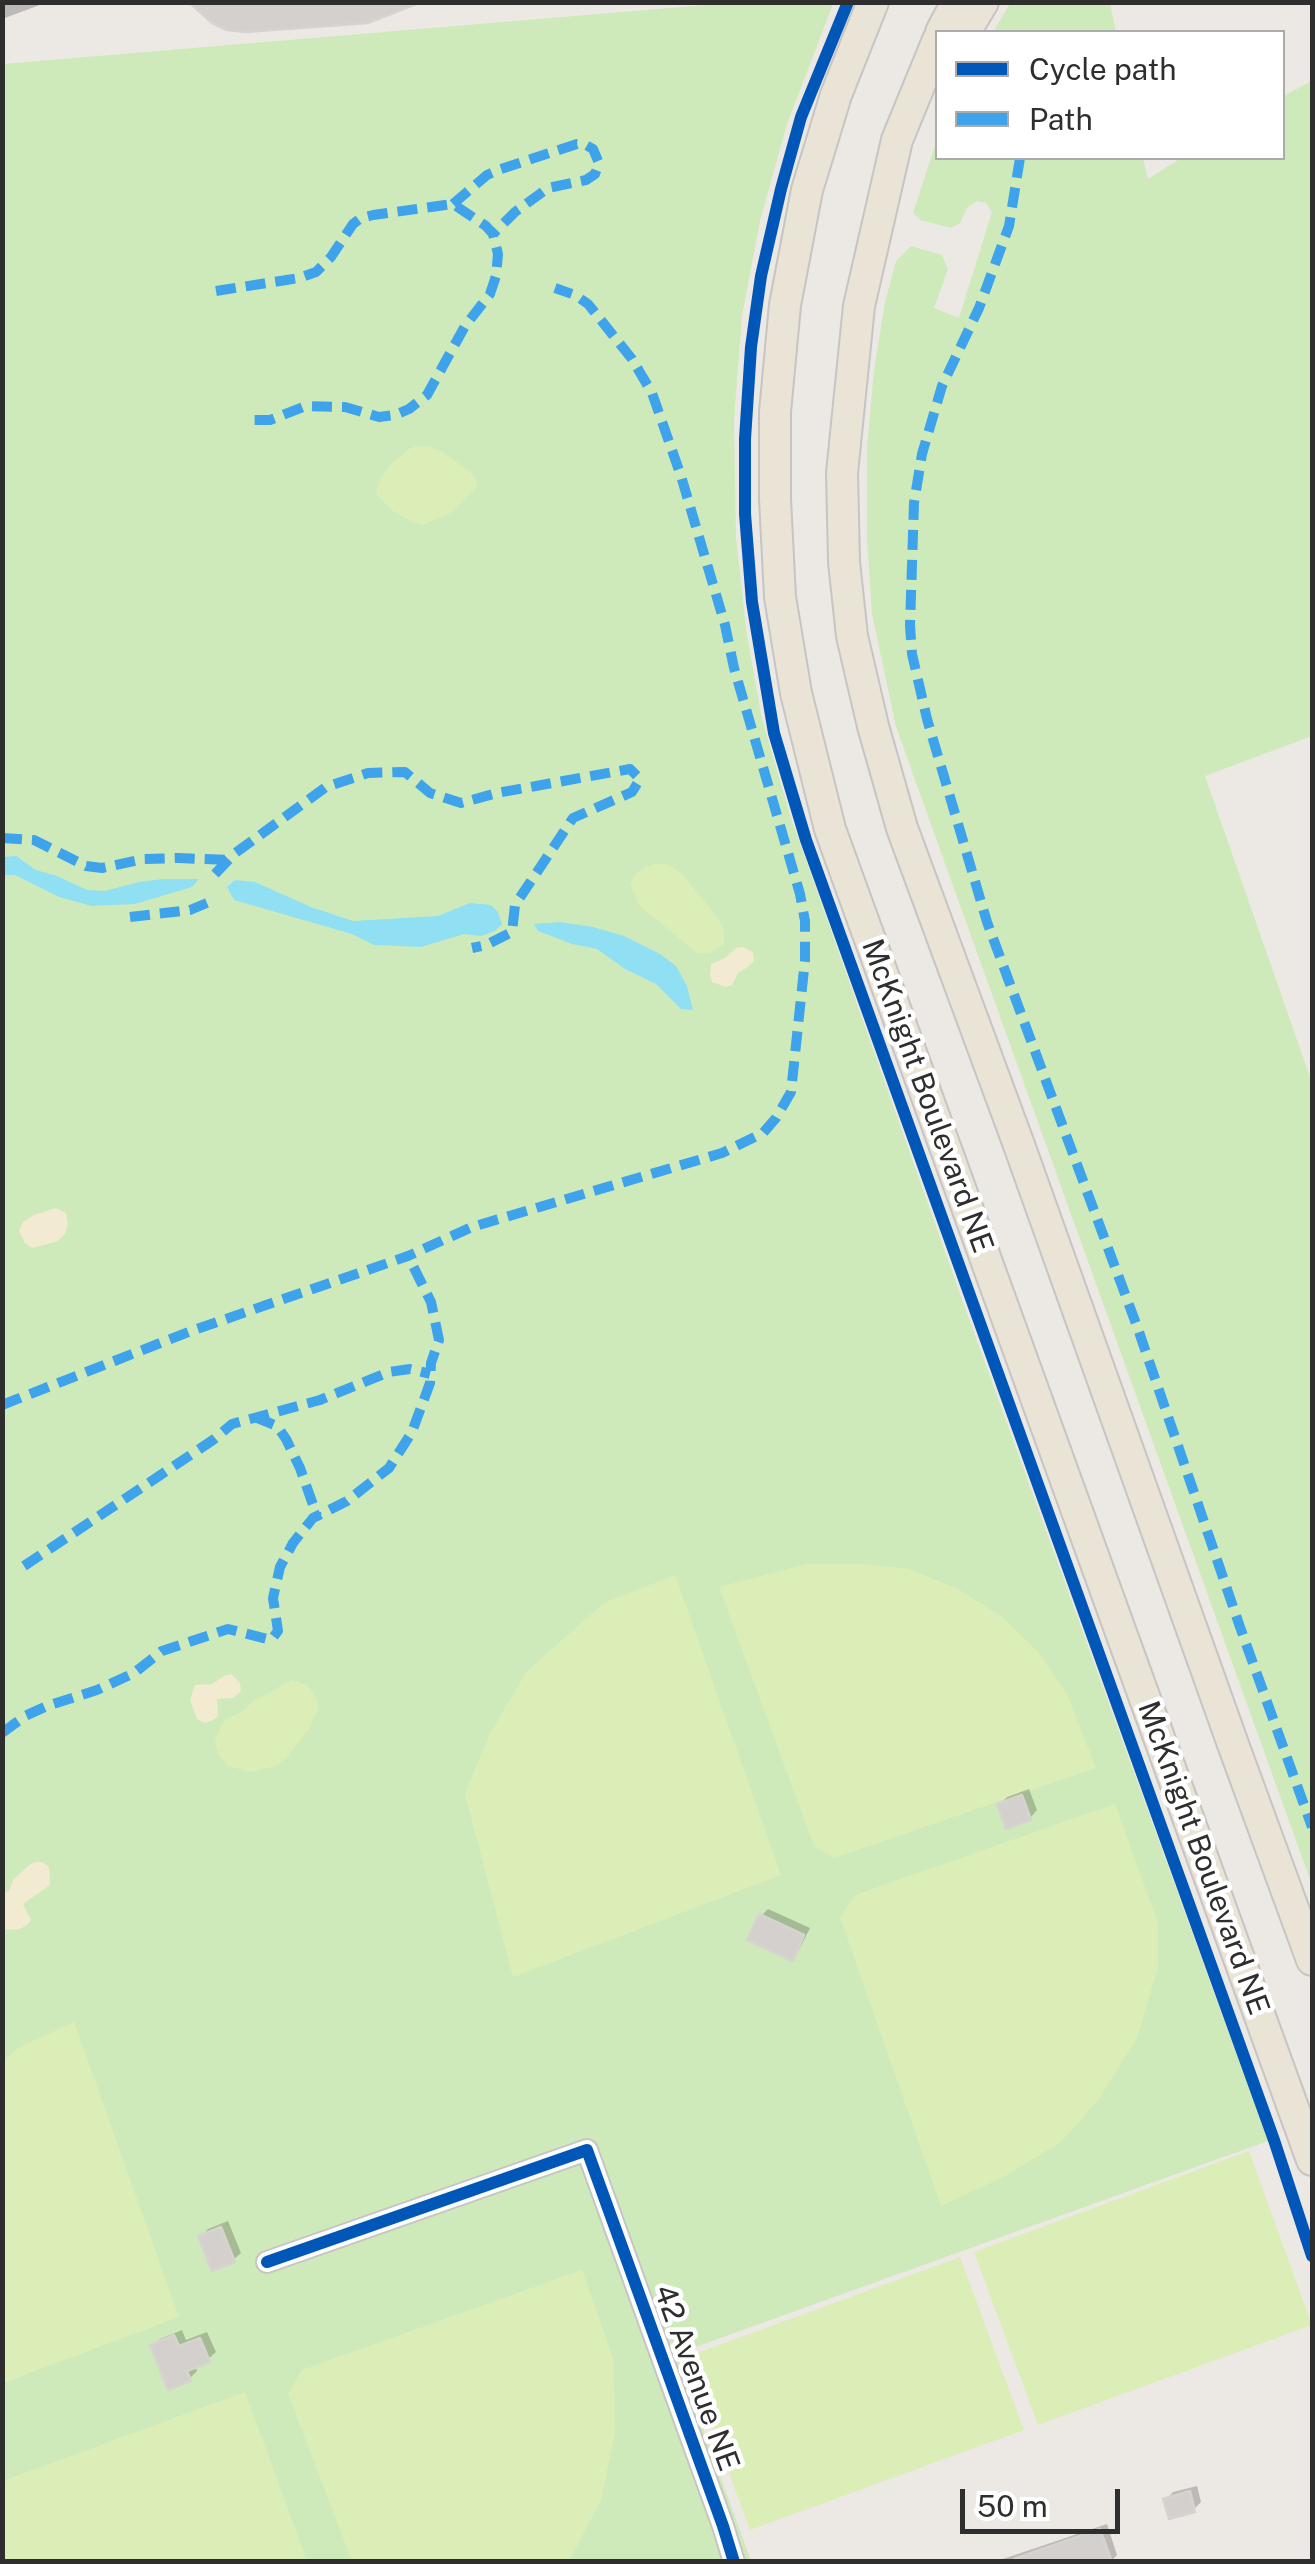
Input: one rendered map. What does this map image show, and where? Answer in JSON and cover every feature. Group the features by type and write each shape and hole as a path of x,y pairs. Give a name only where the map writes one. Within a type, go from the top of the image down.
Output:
{"main road":[{"name":"McKnight Boulevard NE","path":"873,2 836,95 807,190 785,305 775,412 774,500 780,597 796,693 830,829 1312,2160"},
{"path":"943,30 957,2"},
{"path":"966,30 983,2"},
{"path":"935,47 897,140 859,306 844,456 844,562 856,654 902,828 1312,1960"},
{"path":"897,140 919,119 935,90"}],"street":[{"name":"42 Avenue NE","path":"267,2262 587,2150 734,2562"}],"green space":[{"path":"1011,2 1110,3 1116,30 994,30"},
{"path":"729,3 833,4 787,124 760,221 742,316 734,419 736,538 762,719 791,818 965,1308 1268,2141 676,2354 751,2561 3,2561 3,64"},
{"path":"1312,81 1312,736 1205,776 1312,1083 1312,1885 896,727 872,614 867,540 867,447 874,371 896,261 911,246 942,255 948,269 934,308 959,318 992,212 986,203 977,201 967,208 960,223 951,228 921,220 913,213 935,145 935,160 1143,160 1148,179 1178,160 1285,160 1285,95"},
{"path":"417,446 443,452 477,481 476,488 452,512 423,525 393,511 376,494 389,466"},
{"path":"655,864 668,864 681,873 723,927 724,944 709,953 697,953 639,905 630,884 637,873"},
{"path":"807,1564 909,1569 958,1589 1001,1616 1037,1651 1066,1692 1096,1768 834,1858 814,1846 719,1587"},
{"path":"675,1575 781,1875 513,1977 465,1794 489,1735 527,1671 604,1603"},
{"path":"292,1680 307,1685 319,1707 309,1729 275,1766 251,1772 228,1766 218,1753 215,1739 224,1721"},
{"path":"1115,1804 1158,1923 1158,1967 1137,2038 1099,2099 1061,2142 1005,2176 941,2206 840,1917 855,1895"},
{"path":"74,2022 179,2317 3,2383 3,2060 20,2047"},
{"path":"1249,2151 1312,2325 1038,2425 974,2252"},
{"path":"960,2257 1024,2430 750,2530 686,2357"},
{"path":"582,2270 613,2358 615,2433 601,2500 569,2561 352,2561 288,2394 302,2370"},
{"path":"245,2392 307,2561 3,2561 3,2481"}],"sand":[{"path":"743,947 753,952 754,961 738,973 732,985 712,982 711,964"},
{"path":"56,1208 66,1213 65,1234 58,1241 32,1248 25,1243 19,1231 23,1222"},
{"path":"231,1674 240,1683 241,1691 233,1698 217,1699 218,1716 213,1720 205,1723 197,1719 190,1700 195,1685 212,1684"},
{"path":"35,1862 49,1867 50,1885 23,1904 31,1920 27,1925 3,1930 3,1893"}],"water":[{"path":"16,856 36,870 87,890 105,891 163,879 199,879 192,887 135,904 92,906 59,897 15,875 3,875 3,857"},
{"path":"235,880 255,882 353,921 438,916 470,903 491,905 502,924 481,936 464,934 421,947 374,945 352,934 234,900 227,887"},
{"path":"560,922 624,936 660,954 676,966 687,986 693,1010 681,1009 656,984 597,949 538,931 534,924"}],"building":[{"path":"189,2 416,4 368,23 245,32 212,23"},
{"path":"1022,1795 1031,1820 1006,1829 997,1804"},
{"path":"759,1914 804,1935 793,1961 747,1940"},
{"path":"221,2227 235,2262 212,2271 198,2236"},
{"path":"174,2335 179,2346 200,2338 210,2362 187,2371 191,2381 168,2390 150,2345"},
{"path":"1190,2491 1195,2512 1169,2519 1163,2499"},
{"path":"1100,2529 1112,2562 1015,2562 1014,2559"}],"marked path":[{"path":"453,204 487,175 501,169 577,144 593,149 599,163 595,174 586,180 548,188 493,234"},
{"path":"1020,160 1009,226 979,308 942,386 922,454 914,503 912,654 927,719 987,922 1138,1329 1312,1827"},
{"path":"216,291 316,272 353,224 373,215 453,204 493,234 498,254 490,294 465,326 427,395 409,409 379,417 345,407 306,406 270,420 249,420"},
{"path":"2,1405 191,1331 408,1256 472,1227 722,1153 763,1133 791,1092 805,960 805,921 725,625 652,393 632,359 588,304 555,288"},
{"path":"215,874 234,854 326,787 368,773 405,772 430,793 461,803 630,769 640,779 632,792 573,818 515,905 512,932 472,948"},
{"path":"2,838 34,840 86,866 102,868 144,859 228,860"},
{"path":"130,917 190,910 207,903"},
{"path":"2,1733 25,1716 134,1673 162,1651 228,1629 271,1640 278,1631 273,1598 280,1567 293,1543 313,1518 347,1501 389,1468 412,1432 430,1383 431,1363 439,1340 431,1302 408,1256"},
{"path":"24,1566 232,1424 320,1400 389,1372 410,1369 430,1374"},
{"path":"255,1417 277,1426 286,1439 317,1516"}],"cycle path":[{"path":"848,2 801,117 761,276 751,347 745,514 752,602 774,733 806,840 1274,2140 1312,2256"},
{"path":"267,2262 587,2150 734,2562"}]}
